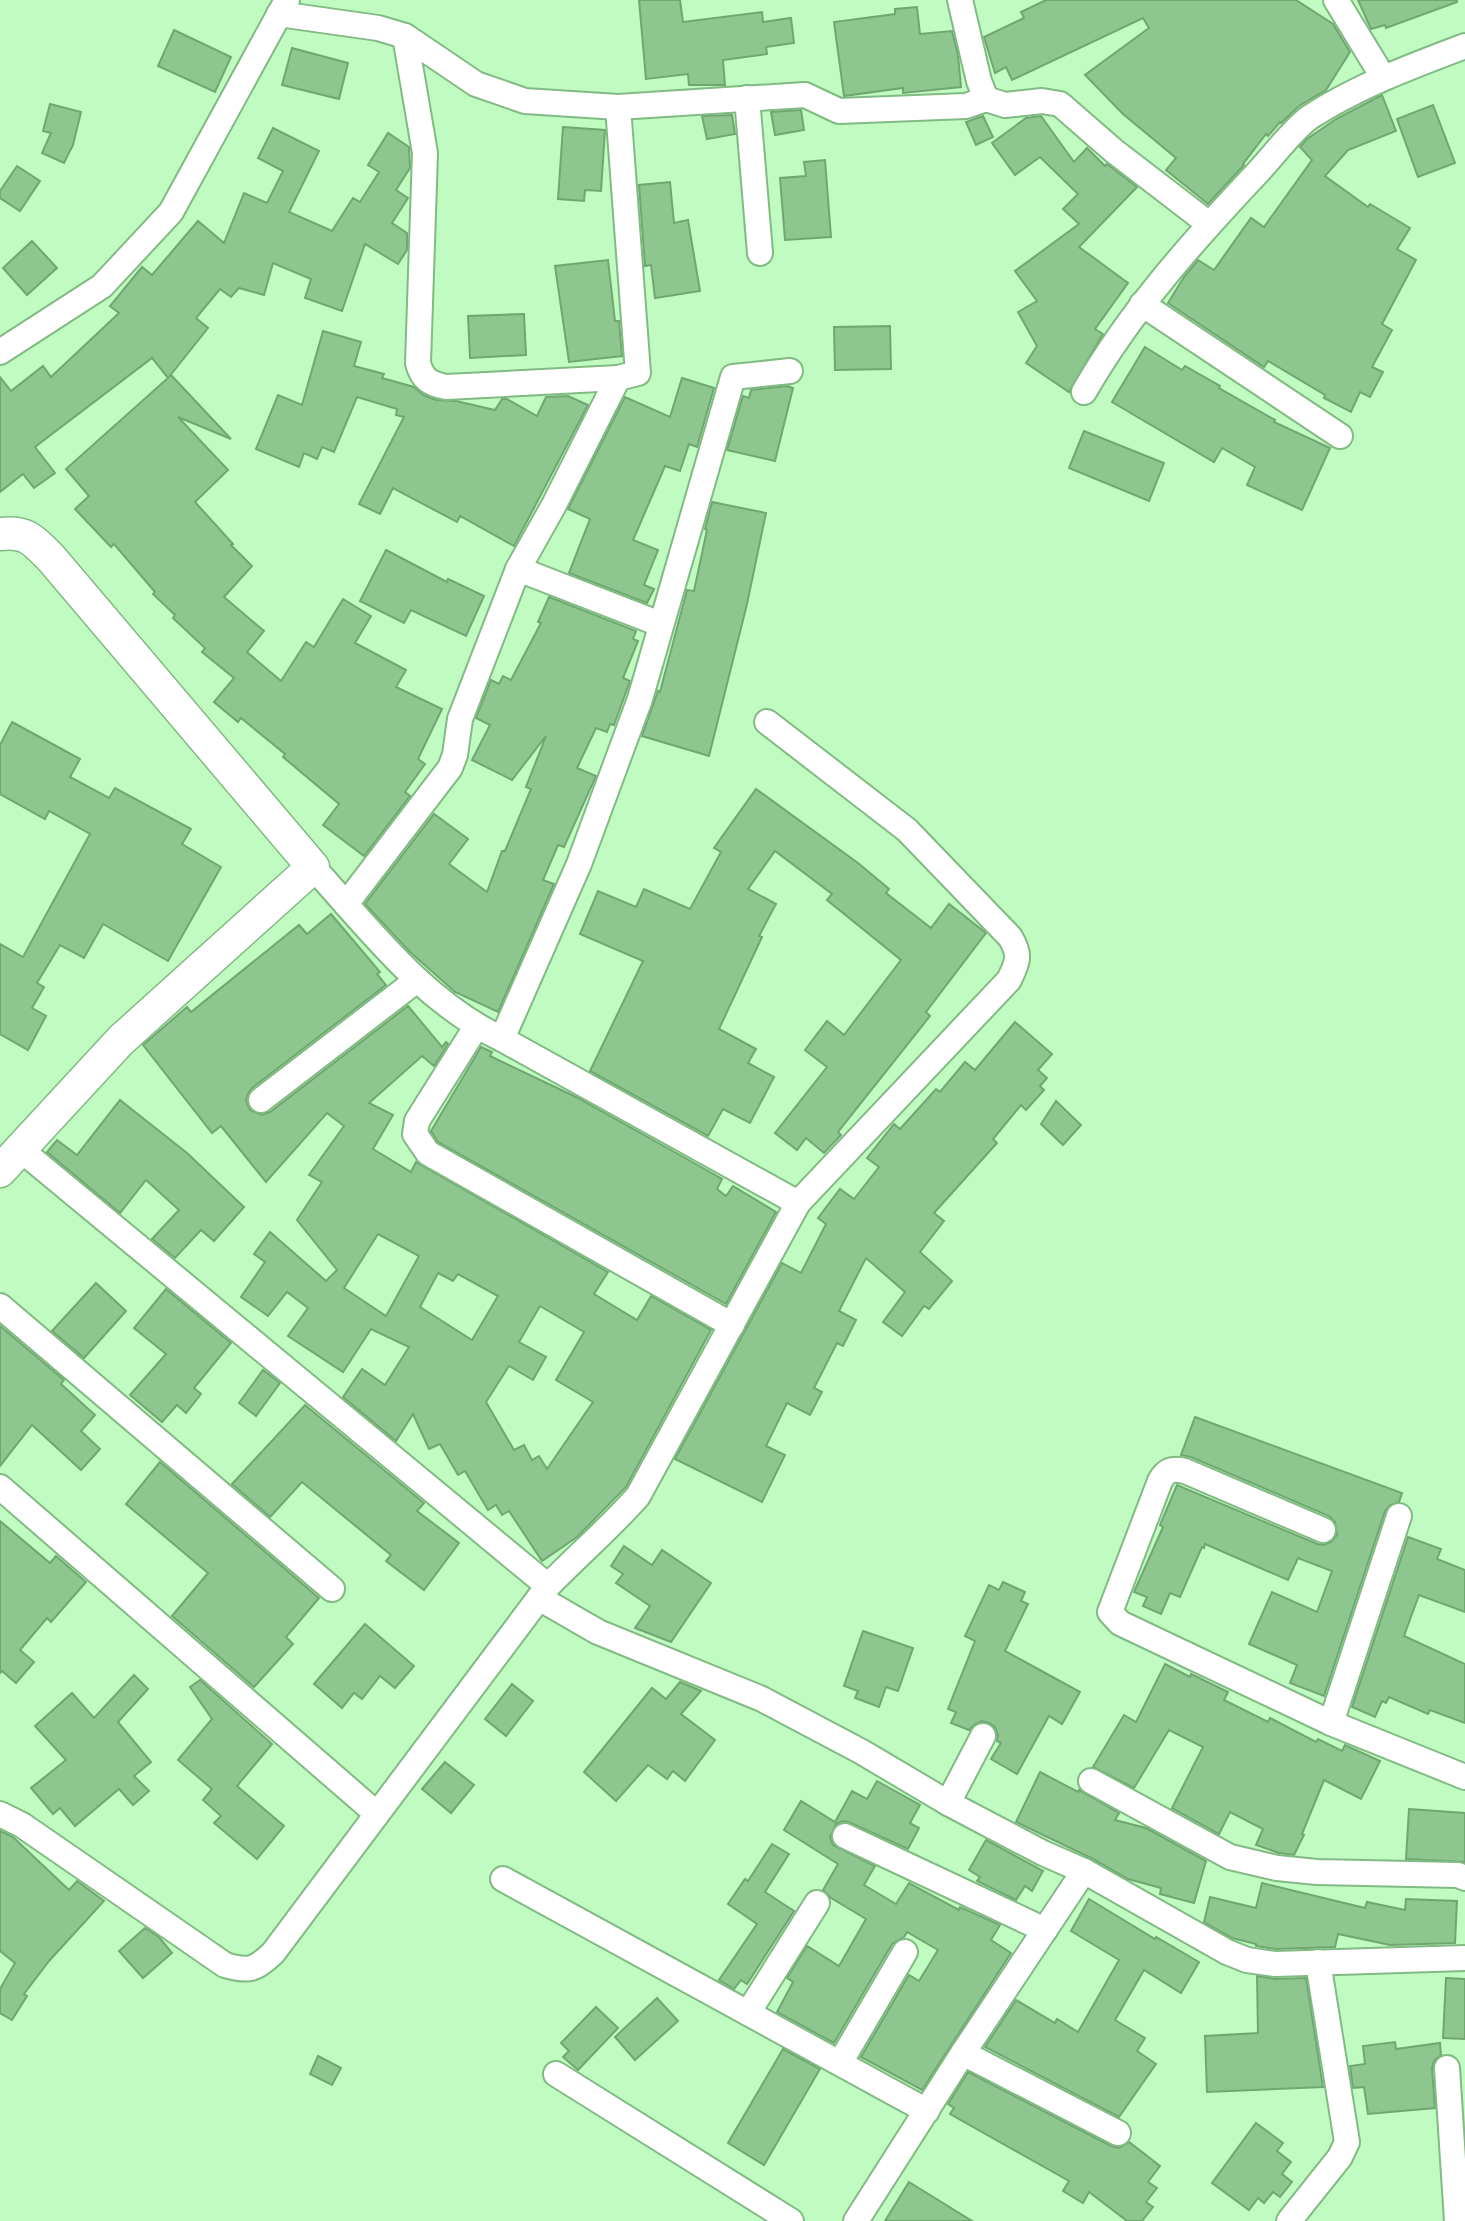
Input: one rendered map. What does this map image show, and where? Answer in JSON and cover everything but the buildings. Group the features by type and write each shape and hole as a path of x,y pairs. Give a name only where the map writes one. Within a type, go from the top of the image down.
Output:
{"street":[{"path":"960,0 979,81 986,99"},
{"path":"1336,0 1383,78"},
{"path":"0,352 102,286 171,212 283,7 405,36 476,84 525,101 618,107 805,95 839,111 966,106 986,99 1005,104 1042,101 1060,104 1114,151 1209,224"},
{"path":"405,36 425,153 418,363 421,375 432,384 446,387 618,378 638,373 618,107"},
{"path":"1084,392 1106,353 1142,304 1209,224 1308,118 1383,78 1465,46"},
{"path":"747,99 760,253"},
{"path":"1142,304 1340,436"},
{"path":"502,1039 579,864 640,699 733,377 790,371"},
{"path":"346,904 450,768 455,755 460,719 518,569 554,505 618,378"},
{"path":"0,534 17,532 34,541 51,558 313,867 416,980 476,1027 798,1203"},
{"path":"518,569 660,624"},
{"path":"0,1814 22,1825 225,1965 241,1970 257,1968 273,1953 544,1592 638,1496 798,1203 1009,980 1016,966 1018,949 1010,937 907,831 766,722"},
{"path":"313,867 121,1040 10,1160 544,1592 598,1632 762,1699 862,1752 948,1803 1043,1853 1084,1871 1227,1952 1247,1960 1275,1964 1464,1953"},
{"path":"261,1100 416,980"},
{"path":"476,1027 416,1121 415,1134 428,1153 732,1325"},
{"path":"0,1306 332,1589"},
{"path":"1322,1530 1185,1471 1174,1469 1165,1473 1160,1481 1110,1612 1119,1623 1331,1723 1465,1777"},
{"path":"0,1487 377,1814"},
{"path":"1331,1723 1399,1516"},
{"path":"948,1803 983,1736"},
{"path":"1091,1781 1230,1857 1277,1868 1317,1872 1458,1875 1465,1878"},
{"path":"845,1836 1045,1930"},
{"path":"856,2221 1084,1871"},
{"path":"503,1879 927,2111"},
{"path":"748,2013 817,1903"},
{"path":"840,2063 905,1952"},
{"path":"1289,2221 1340,2157 1347,2142 1318,1962"},
{"path":"963,2053 1118,2133"},
{"path":"1447,2068 1457,2221"},
{"path":"556,2074 791,2221"}]}
